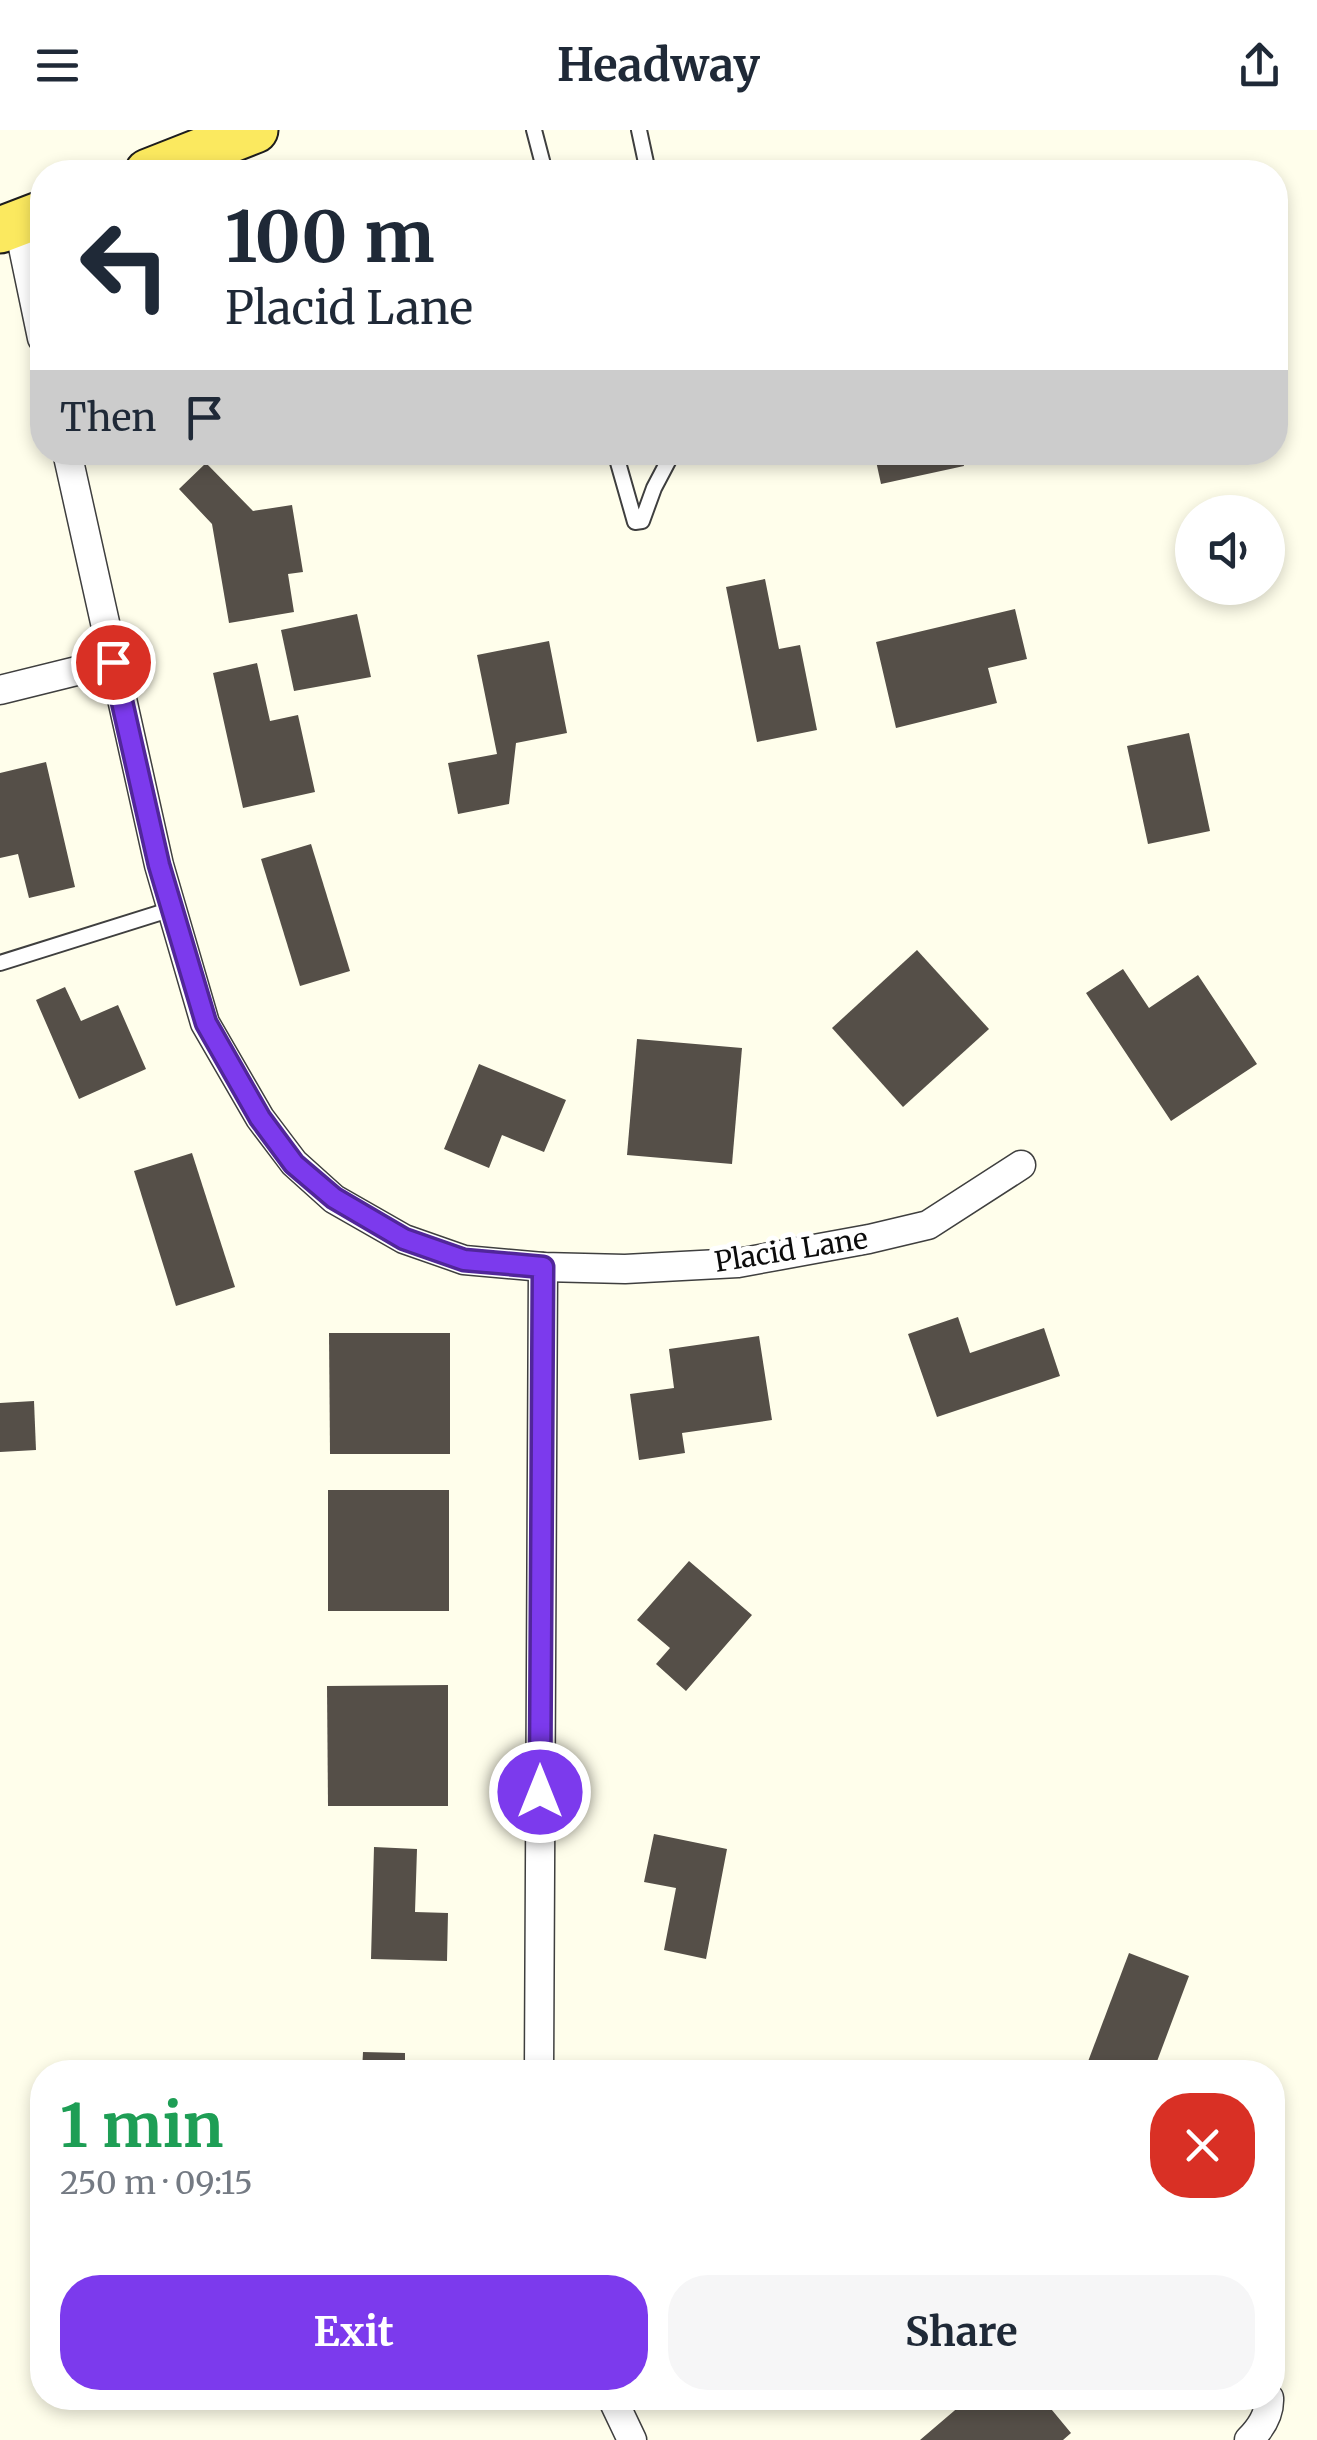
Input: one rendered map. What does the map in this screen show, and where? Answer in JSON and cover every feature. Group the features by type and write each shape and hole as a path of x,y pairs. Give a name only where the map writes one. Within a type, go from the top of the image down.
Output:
{"main road":[{"path":"178,160 254,130"}],"street":[{"path":"20,222 30,275"},
{"name":"Placid Lane","path":"70,465 172,909 206,1023 260,1118 294,1164 334,1198 404,1239 464,1260 625,1269 738,1263 928,1224 1021,1165"},
{"path":"0,690 113,662"},
{"path":"540,2060 543,1267"},
{"path":"618,2410 632,2440"},
{"path":"1248,2440 1259,2430 1269,2410"}],"lane":[{"path":"534,130 542,160"},
{"path":"639,130 645,160"},
{"path":"619,465 635,522 642,522 666,465"},
{"path":"0,963 172,909"}],"building":[{"path":"208,465 253,511 292,505 303,572 288,574 294,612 229,623 212,524 179,489"},
{"path":"877,465 964,465 964,466 881,484"},
{"path":"765,579 779,649 800,645 817,730 757,742 726,587"},
{"path":"1015,609 1027,659 988,668 997,703 896,728 876,642"},
{"path":"357,614 371,677 294,691 281,630"},
{"path":"549,641 567,733 516,743 509,804 458,814 448,763 497,754 477,655"},
{"path":"257,663 270,721 298,715 315,792 243,808 213,673"},
{"path":"1189,733 1210,831 1148,844 1127,746"},
{"path":"46,762 75,887 29,898 18,854 0,858 0,773"},
{"path":"311,844 350,971 300,986 261,859"},
{"path":"917,950 989,1029 903,1107 832,1028"},
{"path":"1123,969 1149,1008 1198,975 1257,1064 1171,1121 1086,993"},
{"path":"65,987 81,1021 118,1005 146,1069 79,1099 36,1000"},
{"path":"637,1039 742,1048 732,1164 627,1155"},
{"path":"479,1064 566,1100 544,1152 502,1135 489,1168 444,1149"},
{"path":"192,1153 235,1287 176,1306 134,1171"},
{"path":"958,1317 970,1353 1044,1328 1060,1376 937,1417 908,1334"},
{"path":"329,1333 450,1333 450,1454 330,1454"},
{"path":"759,1336 772,1420 682,1433 685,1453 639,1460 630,1394 674,1388 669,1349"},
{"path":"34,1401 36,1450 0,1452 0,1403"},
{"path":"328,1490 449,1490 449,1611 328,1611"},
{"path":"689,1561 752,1615 686,1691 656,1664 670,1648 637,1620"},
{"path":"448,1685 448,1806 328,1806 327,1686"},
{"path":"654,1834 727,1849 706,1959 664,1950 676,1888 644,1882"},
{"path":"374,1847 417,1849 415,1912 448,1913 447,1961 371,1959"},
{"path":"1129,1953 1189,1976 1158,2060 1089,2060"},
{"path":"363,2052 405,2053 405,2060 363,2060"},
{"path":"955,2410 1052,2410 1071,2433 1063,2440 920,2440"}],"route":[{"path":"113,662 159,865 206,1023 260,1118 294,1164 334,1198 404,1239 464,1260 543,1267 540,1792"}]}
